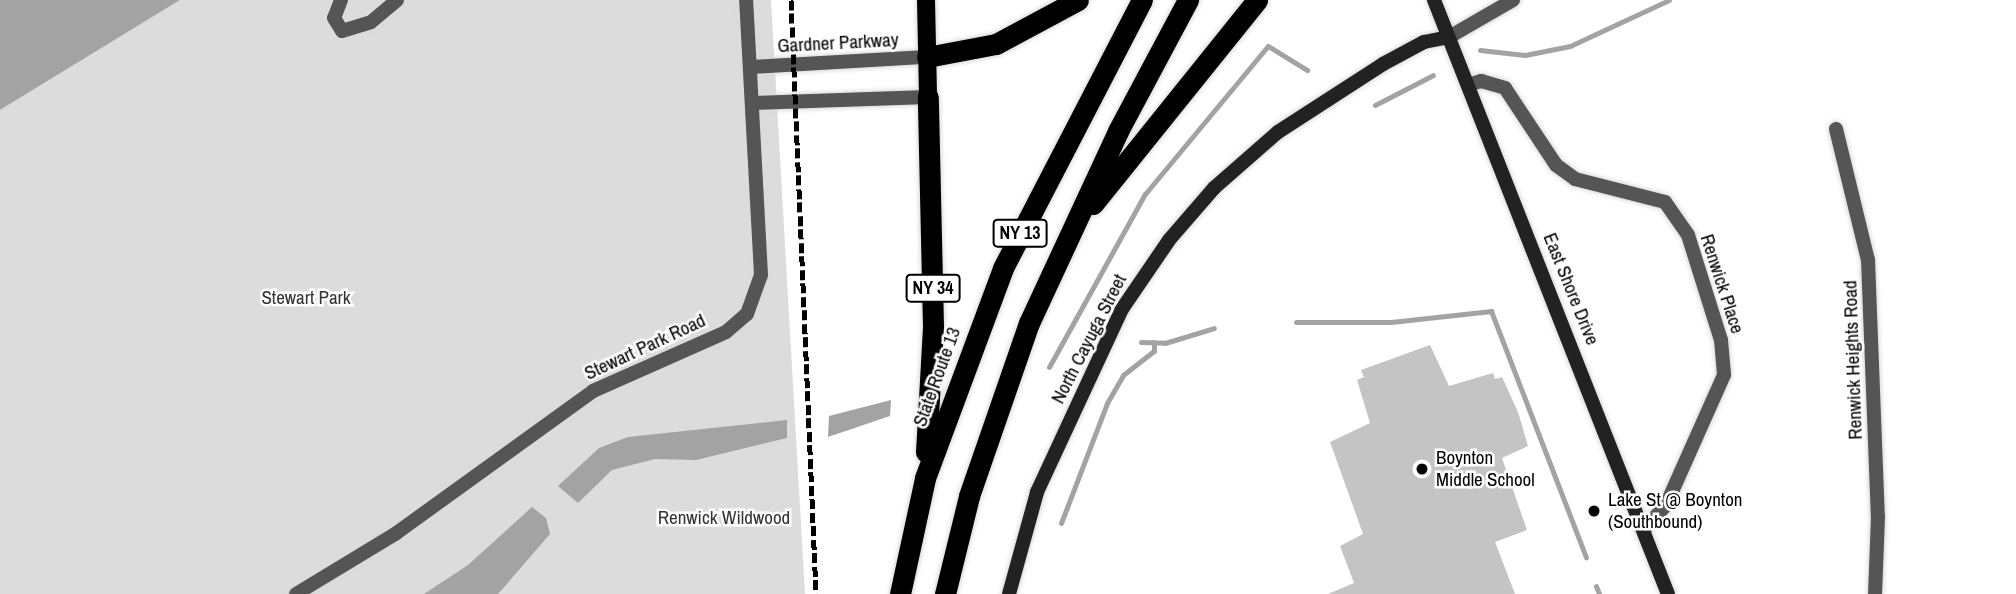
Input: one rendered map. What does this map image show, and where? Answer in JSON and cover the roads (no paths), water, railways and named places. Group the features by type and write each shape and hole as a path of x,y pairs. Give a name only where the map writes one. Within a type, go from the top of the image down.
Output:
{"highway":[{"path":"927,57 996,44 1078,0"},
{"name":"State Route 13","path":"900,594 925,478 1003,268 1142,0"},
{"name":"NY 13","path":"945,594 969,496 1005,386 1066,239 1188,0"},
{"path":"1066,239 1257,0"},
{"name":"NY 34","path":"925,478 933,326 928,97"}],"main road":[{"name":"NY 34","path":"926,0 928,97"}],"street":[{"path":"341,0 334,18 342,31 371,22 397,0"},
{"name":"Stewart Park Road","path":"296,594 395,534 593,391 726,332 747,314 761,275 746,0"},
{"name":"East Shore Drive","path":"1434,0 1646,527 1668,594"},
{"path":"1449,37 1513,0"},
{"name":"North Cayuga Street","path":"1009,594 1037,492 1122,309 1178,230 1214,188 1278,132 1383,64 1424,42 1449,37"},
{"name":"Gardner Parkway","path":"751,67 927,57"},
{"name":"Renwick Place","path":"1468,86 1481,81 1505,88 1556,165 1575,179 1665,202 1688,235 1721,340 1724,375 1666,505 1646,527"},
{"path":"753,103 928,97"},
{"name":"Renwick Heights Road","path":"1836,129 1868,260 1878,517 1875,594"}],"waterway":[{"path":"1480,50 1525,55 1570,46 1669,0"},
{"path":"1049,367 1145,194 1268,46 1307,70"},
{"path":"1375,105 1433,75"},
{"path":"1296,322 1391,322 1491,311 1586,557"},
{"path":"1141,342 1165,343 1214,328"},
{"path":"1061,523 1107,403 1123,375 1154,351 1154,342"},
{"path":"1596,586 1599,594"}],"railway":[{"path":"791,0 816,594"}],"place":[{"name":"Boynton Middle School","path":"1422,469"},
{"name":"Lake St @ Boynton (Southbound)","path":"1594,511"}],"park label":[{"name":"Stewart Park","path":"306,298"},
{"name":"Renwick Wildwood","path":"724,518"}]}
